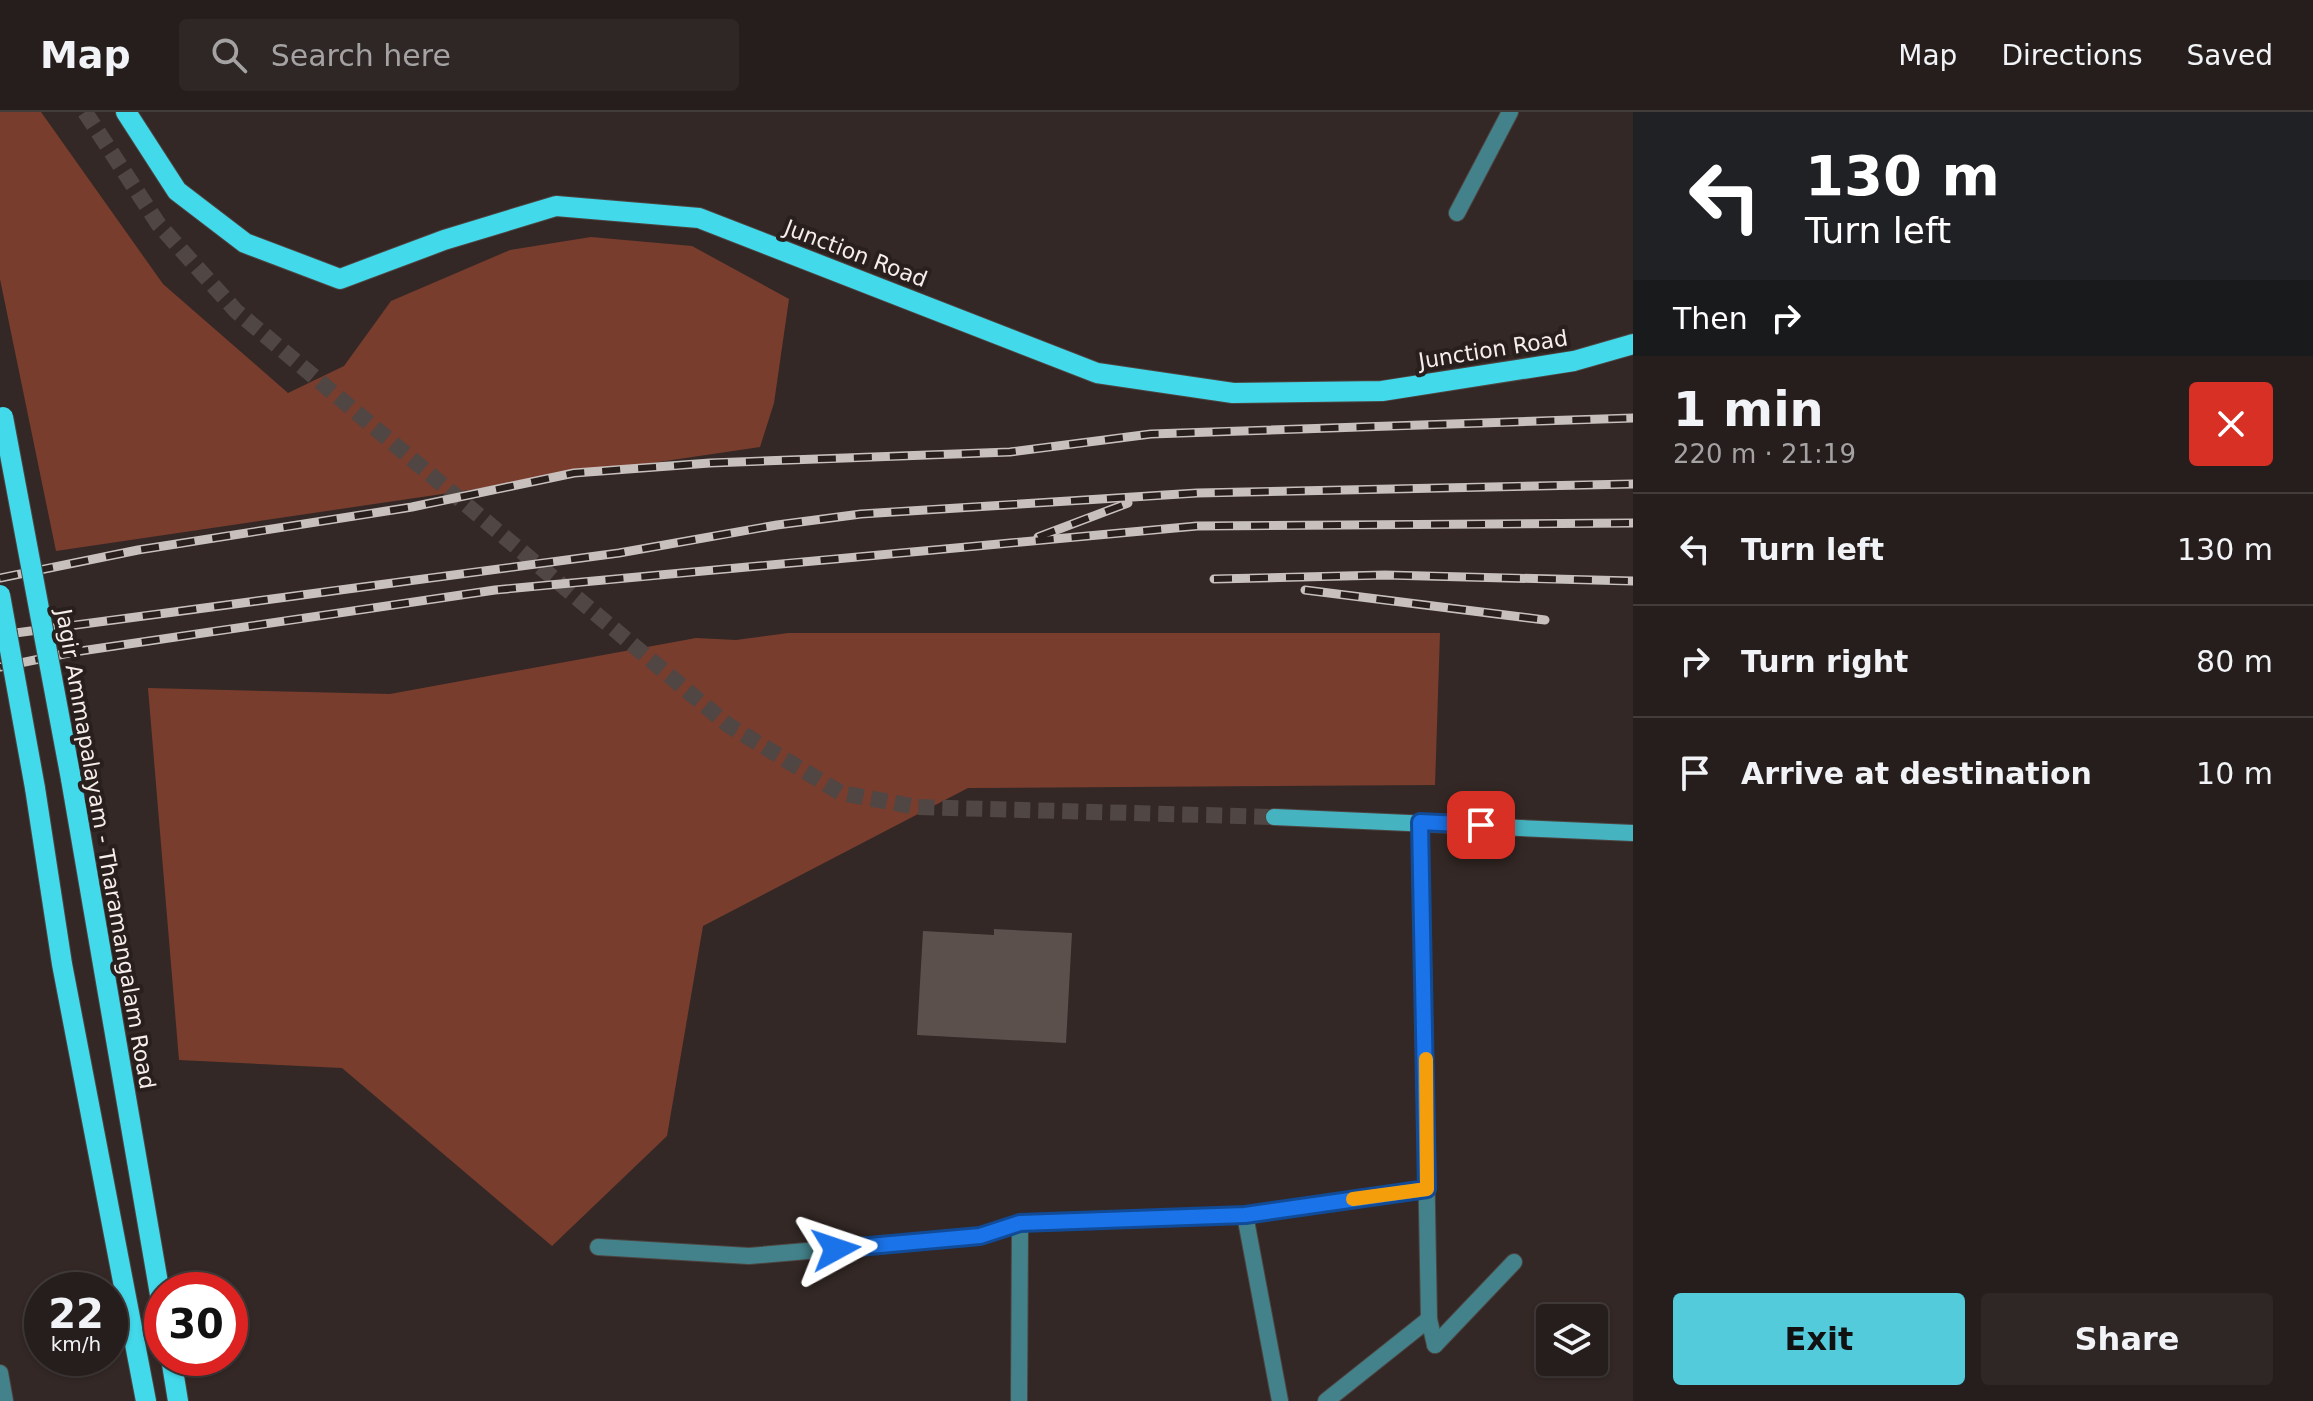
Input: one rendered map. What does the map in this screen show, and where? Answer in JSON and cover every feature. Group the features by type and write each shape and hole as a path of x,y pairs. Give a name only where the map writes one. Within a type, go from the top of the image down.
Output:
{"main road":[{"name":"Junction Road","path":"126,112 177,191 245,243 340,279 444,240 556,206 699,218 1097,373 1233,393 1382,391 1574,361 1633,344"},
{"name":"Jagir Ammapalayam - Tharamangalam Road","path":"1,410 71,779 156,1272"},
{"path":"0,595 35,788 62,964 146,1401"},
{"path":"1274,817 1633,833"},
{"path":"174,1376 178,1401"}],"street":[{"path":"1457,213 1510,112"},
{"path":"1420,822 1429,1319 1435,1345 1514,1262"},
{"path":"598,1247 749,1256 980,1236 1020,1223 1245,1215 1427,1189"},
{"path":"1245,1215 1280,1401"},
{"path":"1019,1401 1020,1223"},
{"path":"1326,1401 1429,1319"},
{"path":"0,1373 5,1401"}],"shaded area":[{"path":"0,112 41,112 163,284 288,393 344,366 391,301 510,250 591,237 692,246 789,299 774,403 760,447 56,551 0,279"},
{"path":"788,633 1440,633 1435,785 968,788 703,926 667,1136 552,1246 342,1068 179,1060 148,688 390,694 696,638 736,640"}],"building":[{"path":"994,929 1072,933 1066,1043 917,1035 923,931 994,935"}],"tunnel":[{"path":"85,112 159,225 236,311 728,725 841,793 917,807 1274,817"}],"railway":[{"path":"0,578 138,550 412,507 574,473 710,463 1010,452 1151,434 1633,418"},
{"path":"0,635 619,553 777,525 861,514 1197,493 1633,484"},
{"path":"1038,537 1128,503"},
{"path":"0,667 74,652 495,590 1197,526 1633,523"},
{"path":"1214,579 1385,575 1633,581"},
{"path":"1305,590 1545,620"}],"slow traffic":[{"path":"1353,1199 1427,1189 1426,1059"}],"route":[{"path":"836,1249 980,1236 1020,1223 1245,1215 1427,1189 1420,822 1481,825"}]}
